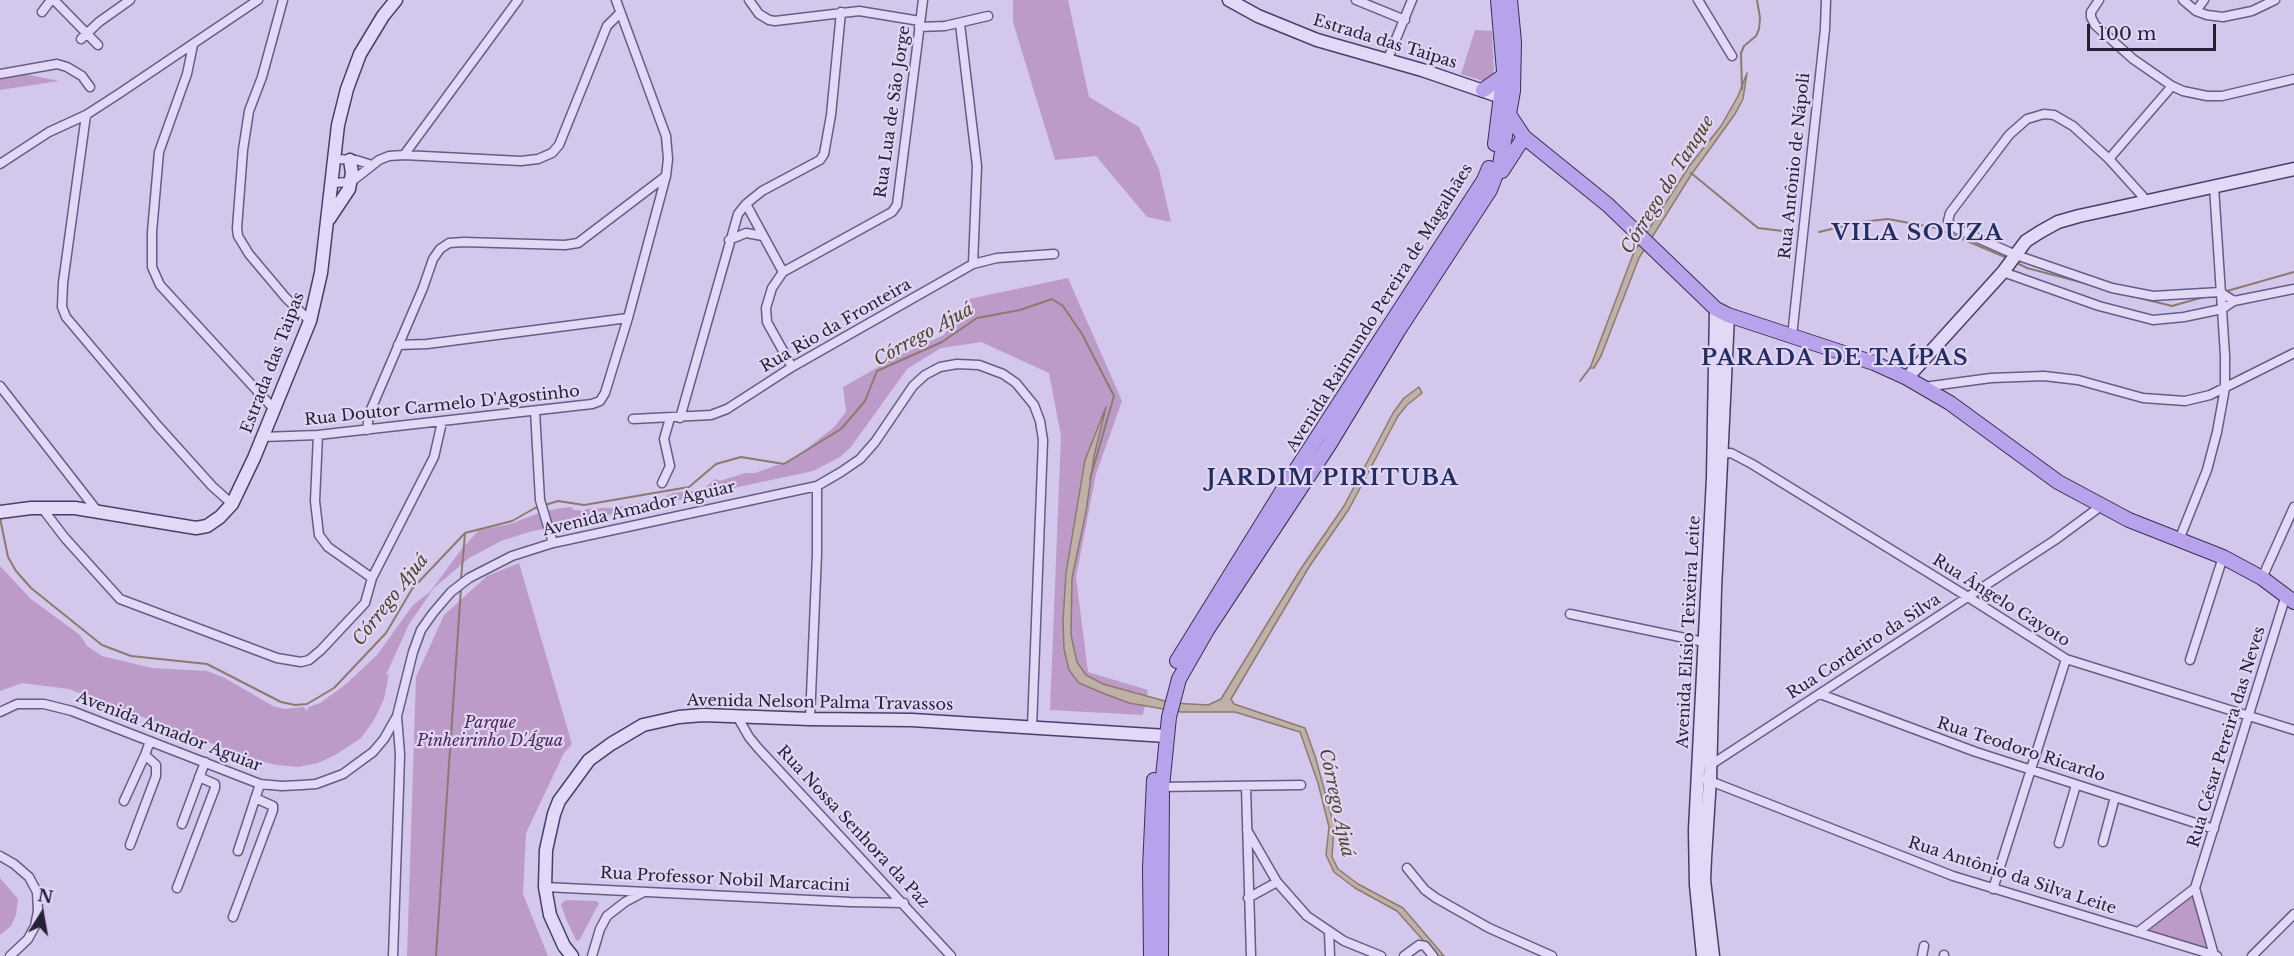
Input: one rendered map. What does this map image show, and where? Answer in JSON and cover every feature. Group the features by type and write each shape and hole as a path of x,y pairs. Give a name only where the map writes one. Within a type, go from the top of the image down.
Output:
{"main road":[{"name":"Estrada das Taipas","path":"3,511 75,508 196,528 207,526 220,517 232,504 310,321 321,273 338,125 344,99 360,54 383,16 396,0"},
{"name":"Estrada das Taipas","path":"1229,0 1282,27 1326,43 1501,97"},
{"name":"Avenida Raimundo Pereira de Magalhães","path":"1151,956 1150,868 1162,735 1173,670 1205,614 1484,180 1496,139 1503,76 1504,56 1498,0"},
{"name":"Avenida Raimundo Pereira de Magalhães","path":"1168,698 1190,656 1329,445 1398,331 1490,190 1500,164 1510,117 1514,77 1510,0"},
{"path":"1483,90 1503,76"},
{"path":"1501,97 1510,117 1524,137 1588,187 1722,312 1874,363 1907,378 1950,403 2039,469 2102,507 2223,557 2262,578 2290,599"},
{"path":"1490,190 1524,137"},
{"path":"328,220 346,196 351,182 350,160"},
{"path":"1907,378 2003,272 2026,241 2058,222 2146,200 2294,169"},
{"name":"Avenida Elísio Teixeira Leite","path":"1703,956 1698,924 1695,858 1705,772 1722,312"},
{"name":"Avenida Elísio Teixeira Leite","path":"1711,589 1704,642 1704,880 1713,956"},
{"name":"Avenida Nelson Palma Travassos","path":"572,956 564,946 550,915 545,887 546,850 554,814 563,794 589,760 610,744 643,725 679,717 737,716 912,720 1162,735"},
{"name":"Avenida Raimundo Pereira de Magalhães","path":"1158,787 1161,956"}],"street":[{"path":"42,12 52,0 84,36 98,45"},
{"path":"84,36 130,0"},
{"path":"0,164 49,132 86,115 258,0"},
{"path":"283,0 262,76 249,111 237,228 238,236 249,254 286,298 310,321"},
{"path":"404,154 518,0"},
{"name":"Rua Doutor Carmelo D'Agostinho","path":"262,437 367,430 592,404 600,401 605,393 628,318 666,176 668,148 666,136 616,0"},
{"path":"749,0 759,14 775,21 841,12 873,12 920,24 960,24 988,16"},
{"name":"Rua Lua de São Jorge","path":"783,272 892,212 897,205 923,0"},
{"path":"1356,0 1405,20"},
{"path":"1387,61 1412,0"},
{"path":"1698,0 1732,56"},
{"name":"Rua Antônio de Nápoli","path":"1792,336 1825,29 1826,0"},
{"path":"2183,0 2196,11 2223,17 2252,11 2275,0"},
{"path":"2196,11 2204,0"},
{"path":"2097,3 2091,17 2095,25 2133,59 2172,86 2195,94 2223,96 2294,79"},
{"path":"662,483 670,466 664,439 675,418 738,214 746,204 777,182 820,160 824,154 831,115 841,12"},
{"path":"332,183 351,182 372,165 389,156 404,154 521,161 538,159 552,153 559,146 607,26 620,13"},
{"path":"960,24 977,166 973,264"},
{"path":"193,45 187,74 159,152 152,232 152,267 160,285 273,408"},
{"path":"0,74 57,64 68,67 82,76 90,87"},
{"path":"2109,159 2172,86"},
{"path":"86,115 62,289 62,307 66,317 158,426 212,486 232,504"},
{"path":"2146,200 2109,159 2062,119 2036,115 2016,126 2008,135 1950,213 1950,224 2016,255 2083,279 2133,293 2153,296 2220,292 2234,301"},
{"path":"334,159 372,165"},
{"path":"367,430 369,414 423,288 433,259 440,249 449,243 464,242 578,243 666,176"},
{"path":"2179,540 2207,470 2225,388 2214,187"},
{"path":"746,204 783,272 772,288 766,314 767,322 792,367"},
{"path":"729,240 746,233 763,236"},
{"name":"Rua Rio da Fronteira","path":"633,419 711,415 728,409 792,367 973,264 997,258 1054,254"},
{"path":"2003,272 2136,317 2168,320 2222,309 2234,301 2294,289"},
{"path":"398,345 427,344 628,318"},
{"path":"1924,387 1990,378 2044,376 2078,380 2132,396 2170,402 2192,400 2225,388 2294,353"},
{"name":"Avenida Amador Aguiar","path":"0,712 17,704 44,704 72,711 260,783 282,786 316,784 343,774 373,752 384,739 397,716 413,652 422,630 433,612 451,592 469,578 512,556 553,543 817,486 860,459 875,442 913,386 925,375 940,367 957,364 979,365 1003,374 1025,393 1037,413 1042,440 1032,727"},
{"path":"0,386 98,512"},
{"path":"535,411 540,500 553,543"},
{"path":"42,508 65,538 120,599 286,661 309,660 365,603 372,578 430,465 437,447 442,422"},
{"path":"318,435 315,501 319,535 328,547 372,578"},
{"name":"Rua Ângelo Gayoto","path":"1718,454 1731,453 1752,464 2066,660 2294,730"},
{"path":"810,719 817,554 817,486"},
{"name":"Rua Cordeiro da Silva","path":"1705,772 2102,507"},
{"path":"2262,578 2294,507"},
{"path":"2190,660 2223,557"},
{"name":"Rua César Pereira das Neves","path":"2195,888 2290,599"},
{"path":"1570,614 1704,642"},
{"path":"1993,889 2066,660"},
{"name":"Rua Teodoro Ricardo","path":"1820,694 2031,771 2214,829"},
{"path":"393,956 399,787 397,716"},
{"name":"Rua Nossa Senhora da Paz","path":"737,716 758,748 951,956"},
{"path":"124,801 150,741"},
{"path":"130,845 156,776 156,765 145,755"},
{"path":"182,824 205,762"},
{"name":"Rua Antônio da Silva Leite","path":"1705,772 1926,867 2216,955"},
{"path":"177,888 215,788 215,784 199,777"},
{"path":"238,851 260,783"},
{"path":"1158,787 1301,785"},
{"path":"2059,843 2076,785"},
{"path":"1246,787 1251,956"},
{"path":"2103,842 2115,797"},
{"path":"233,917 273,810 273,806 255,798"},
{"path":"1247,830 1277,882 1307,916 1329,933 1359,948 1382,956"},
{"path":"0,856 29,877 37,892 38,911 35,926 28,939 10,956"},
{"path":"1407,868 1425,890 1436,898 1489,928 1552,956"},
{"path":"1248,898 1277,882"},
{"name":"Rua Professor Nobil Marcacini","path":"545,887 904,903"},
{"path":"2138,932 2195,888 2216,955"},
{"path":"592,956 600,929 608,916 625,902 645,891"},
{"path":"2252,956 2294,915"},
{"path":"1329,933 1330,956"},
{"path":"1404,956 1419,945 1425,946 1433,956"},
{"path":"1922,956 1924,946"}],"green space":[{"path":"1013,0 1068,0 1089,97 1139,127 1159,169 1171,222 1147,217 1096,156 1055,160 1013,22"},
{"path":"1475,30 1492,31 1494,69 1492,81 1487,82 1461,74"},
{"path":"0,69 59,81 0,90"},
{"path":"1068,278 1122,401 1096,474 1076,577 1088,672 1148,690 1143,715 1050,710 1061,436 1049,373 981,342 941,348 907,369 851,447 840,457 813,471 529,532 501,541 469,558 434,588 409,624 386,675 389,674 384,699 374,720 361,738 318,763 298,767 255,760 69,689 22,683 0,691 0,566 31,599 80,635 87,646 102,656 152,668 207,671 223,677 273,706 284,709 304,707 306,711 345,685 377,655 413,605 430,592 460,551 479,530 510,524 542,512 561,508 571,507 574,510 584,511 595,508 613,508 659,499 673,493 702,490 715,479 720,481 745,473 755,473 794,459 834,427 846,412 843,387 896,357 944,335 969,299"},
{"name":"Parque Pinheirinho D'Água","path":"519,563 572,744 564,753 526,833 523,894 548,956 407,956 416,677 444,615 487,576"},
{"path":"0,878 18,899 16,915 11,926 0,935"},
{"path":"2195,891 2210,953 2144,932"},
{"path":"566,900 599,903 579,941 576,940 561,904"}],"shaded area":[{"path":"1747,73 1743,99 1735,114 1691,175 1639,258 1601,356 1594,368 1590,368 1634,252 1690,165 1721,126 1738,96"},
{"path":"1419,387 1422,393 1398,416 1349,509 1309,567 1231,699 1234,704 1305,728 1334,825 1332,857 1338,869 1358,884 1403,908 1444,956 1437,956 1397,911 1355,888 1334,872 1326,855 1329,827 1318,783 1300,732 1235,712 1181,712 1129,703 1079,683 1069,670 1064,649 1066,573 1085,460 1106,407 1094,456 1086,512 1072,578 1071,635 1077,662 1086,675 1103,684 1172,703 1208,705 1221,699 1300,570 1344,506 1393,413 1404,398"}],"waterway":[{"name":"Córrego do Tanque","path":"1742,89 1741,53 1759,29 1757,0"},
{"path":"1691,173 1758,228 1791,232"},
{"path":"1819,232 1861,222 1888,219 1936,228 2005,257"},
{"path":"2019,264 2088,284"},
{"path":"2227,291 2294,272"},
{"path":"2140,298 2172,306 2204,297"},
{"name":"Córrego Ajuá","path":"0,518 8,557 16,571 31,588 102,645 131,656 207,664 281,702 295,705 307,704 334,688 386,633 412,589 465,533 512,521 535,508 558,501 584,505 689,487 716,464 741,457 784,464 841,429 865,401 877,371 942,342 977,318 1020,310 1052,299 1063,306 1082,334 1114,396 1090,479"},
{"name":"Córrego do Tanque","path":"1580,381 1590,368"},
{"path":"461,579 465,534"},
{"path":"436,956 461,588"}],"district":[{"name":"VILA SOUZA","path":"1918,234"},
{"name":"PARADA DE TAÍPAS","path":"1835,359"},
{"name":"JARDIM PIRITUBA","path":"1333,479"}]}
